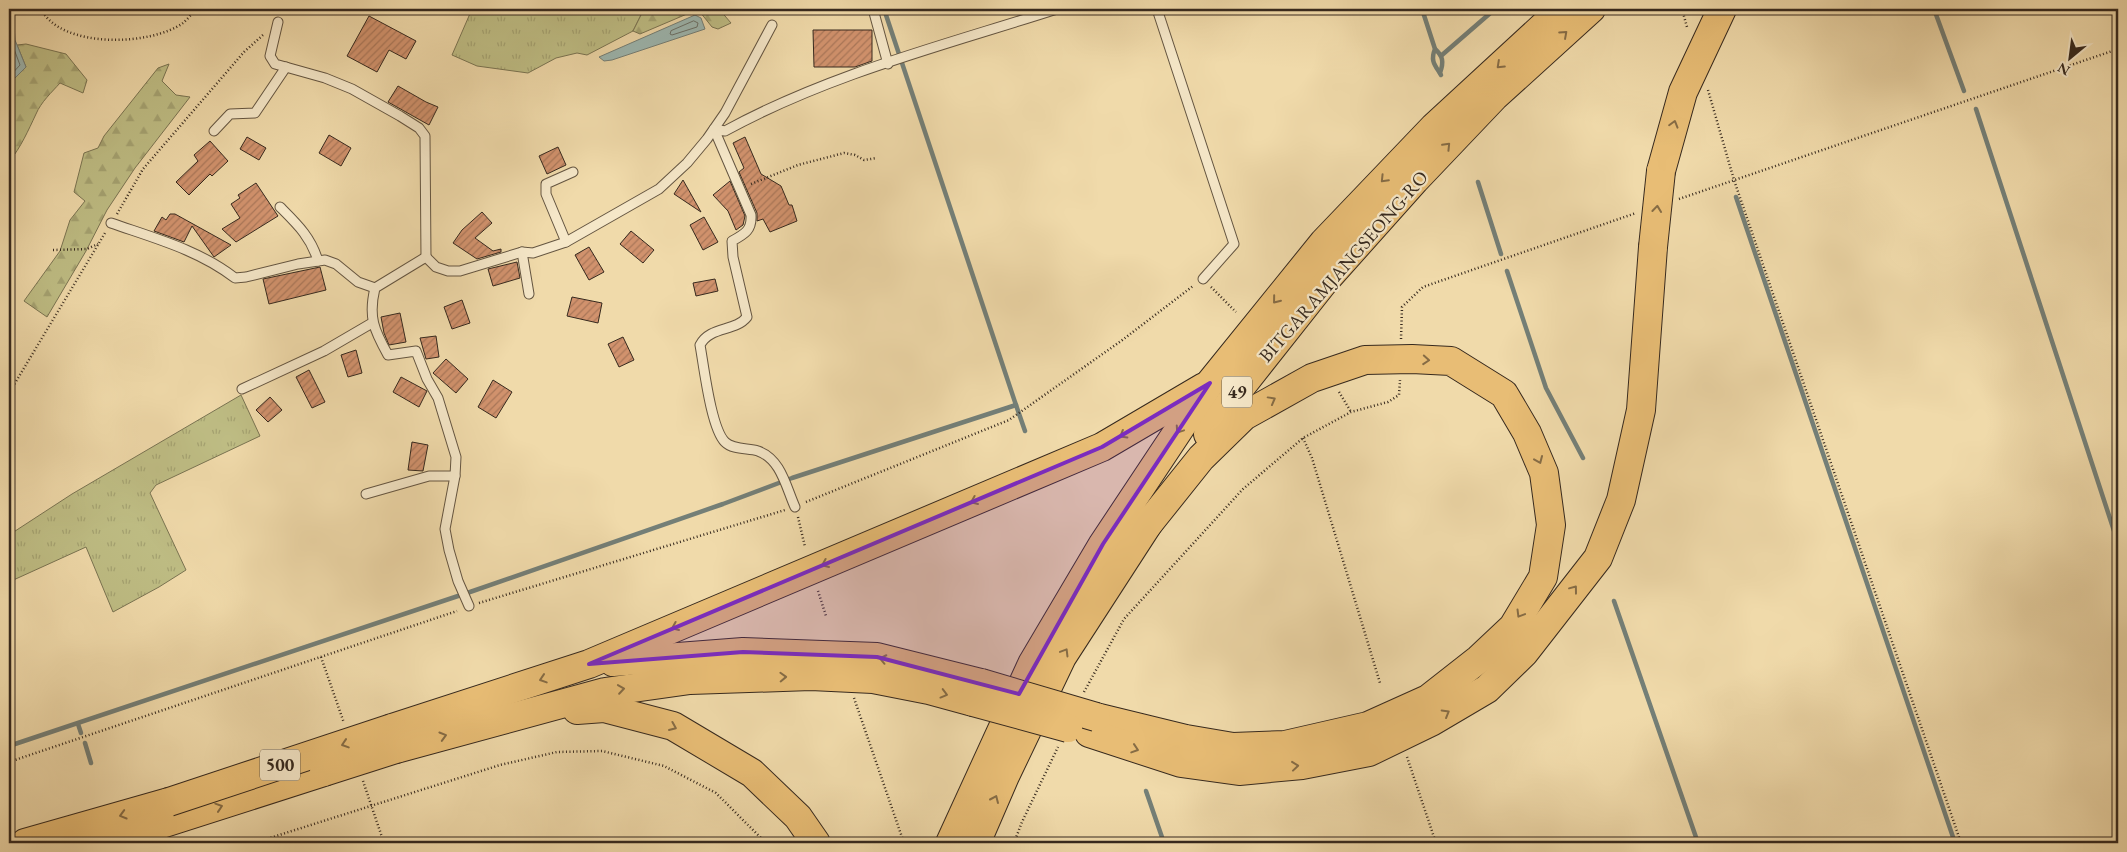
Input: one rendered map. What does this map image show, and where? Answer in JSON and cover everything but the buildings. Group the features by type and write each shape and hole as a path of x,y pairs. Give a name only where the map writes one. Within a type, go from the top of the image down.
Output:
{"highway":[{"name":"BITGARAMJANGSEONG-RO","path":"950,843 1032,664 1103,544 1210,383 1324,242 1434,127 1562,9"},
{"name":"BITGARAMJANGSEONG-RO","path":"976,843 1005,776 1062,657 1141,533 1240,388 1323,283 1415,180 1494,97 1591,9"},
{"path":"1089,716 1181,763 1239,771 1302,765 1369,752 1431,722 1487,689 1524,653 1598,558 1621,500 1641,410 1653,247 1661,171 1683,92 1722,9"},
{"path":"589,664 743,652 877,657 977,692 1186,739 1233,747 1285,746 1368,726 1428,699 1479,659 1513,627 1543,577 1551,524 1544,473 1527,433 1504,394 1451,361 1412,359 1365,360 1312,378 1244,416 1201,458 1141,533"},
{"path":"394,739 589,664 1102,447 1210,383"},
{"path":"394,739 523,714 605,692 690,680 811,676 873,679 929,690 977,692"},
{"path":"523,714 604,708 673,726 752,773 798,817 816,843"},
{"name":"500","path":"25,843 171,812 324,772 394,739"},
{"name":"500","path":"102,843 171,812 394,739"}],"lane":[{"path":"873,9 892,62"},
{"path":"714,129 725,131 791,98 912,55 1057,9"},
{"path":"1156,9 1234,244 1203,279"},
{"path":"278,22 270,56 275,64 325,78 352,89 419,128 425,136 426,257 436,267 448,271 460,271 522,252 533,253 566,242 659,189 687,163 714,129 725,113 772,25"},
{"path":"214,131 230,114 255,113 286,67"},
{"path":"714,129 751,215 752,225 747,233 732,241 733,257 747,317 742,323 704,337 700,345 716,428 726,443 739,448 759,451 775,461 796,507"},
{"path":"566,242 546,194 546,184 572,172"},
{"path":"280,207 306,234 314,247 318,261"},
{"path":"111,223 190,252 217,264 235,278 325,260 336,264 358,282 376,288"},
{"path":"522,252 529,294"},
{"path":"426,257 376,288 371,307 372,323 388,355 416,351 438,398 456,457 455,476 445,529 448,550 467,603"},
{"path":"242,389 324,351 372,323"},
{"path":"366,494 429,476 455,476"}],"path":[{"path":"41,9 51,21 71,34 97,39 125,40 154,35 182,23 196,9"},
{"path":"9,393 143,169 244,52 292,9"},
{"path":"1682,9 1687,27"},
{"path":"1677,199 2118,50"},
{"path":"1707,86 1734,180 1961,843"},
{"path":"740,188 798,165 844,154 854,155 864,160 877,158"},
{"path":"1401,342 1402,307 1423,287 1640,212"},
{"path":"53,250 87,249 99,243"},
{"path":"9,762 467,603 796,507 1009,420 1121,342 1203,279 1236,312"},
{"path":"1089,716 1124,619 1242,489 1303,438 1351,412 1388,402 1400,395 1401,379"},
{"path":"1338,390 1351,412"},
{"path":"1303,438 1312,458 1380,683"},
{"path":"796,507 805,547"},
{"path":"818,591 826,616"},
{"path":"854,698 904,843"},
{"path":"1014,843 1060,742"},
{"path":"254,843 500,765 557,752 602,751 664,766 716,793 766,843"},
{"path":"1407,758 1436,843"}],"highlighted area":[{"path":"1210,383 1103,544 1019,694 877,657 743,652 589,664 1102,447"}],"green space":[{"path":"472,9 644,9 633,31 587,55 577,53 556,58 528,73 477,66 452,55"},
{"path":"644,9 719,9 731,23 718,29 712,27 700,12 694,11 640,34 633,31"},
{"path":"26,44 66,54 87,80 83,93 60,83 41,105 21,145 9,162 9,84 26,67 17,45"},
{"path":"169,64 162,81 176,95 190,97 135,168 107,210 86,251 47,317 24,301 60,251 70,220 85,201 74,192 84,153 98,148 104,136 158,68"},
{"path":"241,395 260,436 156,485 150,493 186,570 113,612 86,547 9,582 9,546 11,545 9,535 72,494"}],"water":[{"path":"9,9 13,9 15,40 26,67 9,84"},
{"path":"695,15 701,18 705,29 612,60 604,61 599,57"}],"waterway":[{"path":"9,746 470,592 792,478 1016,405 884,9"},
{"path":"1422,9 1435,49 1434,63 1441,75"},
{"path":"1442,55 1495,9"},
{"path":"1934,9 1964,91"},
{"path":"1435,49 1442,59 1440,73"},
{"path":"1976,109 2118,543"},
{"path":"1478,182 1501,254"},
{"path":"1736,197 1955,843"},
{"path":"1507,271 1546,388 1583,458"},
{"path":"1016,405 1025,431"},
{"path":"1614,601 1698,843"},
{"path":"78,724 81,733"},
{"path":"85,743 91,763"},
{"path":"1146,791 1164,843"}]}
